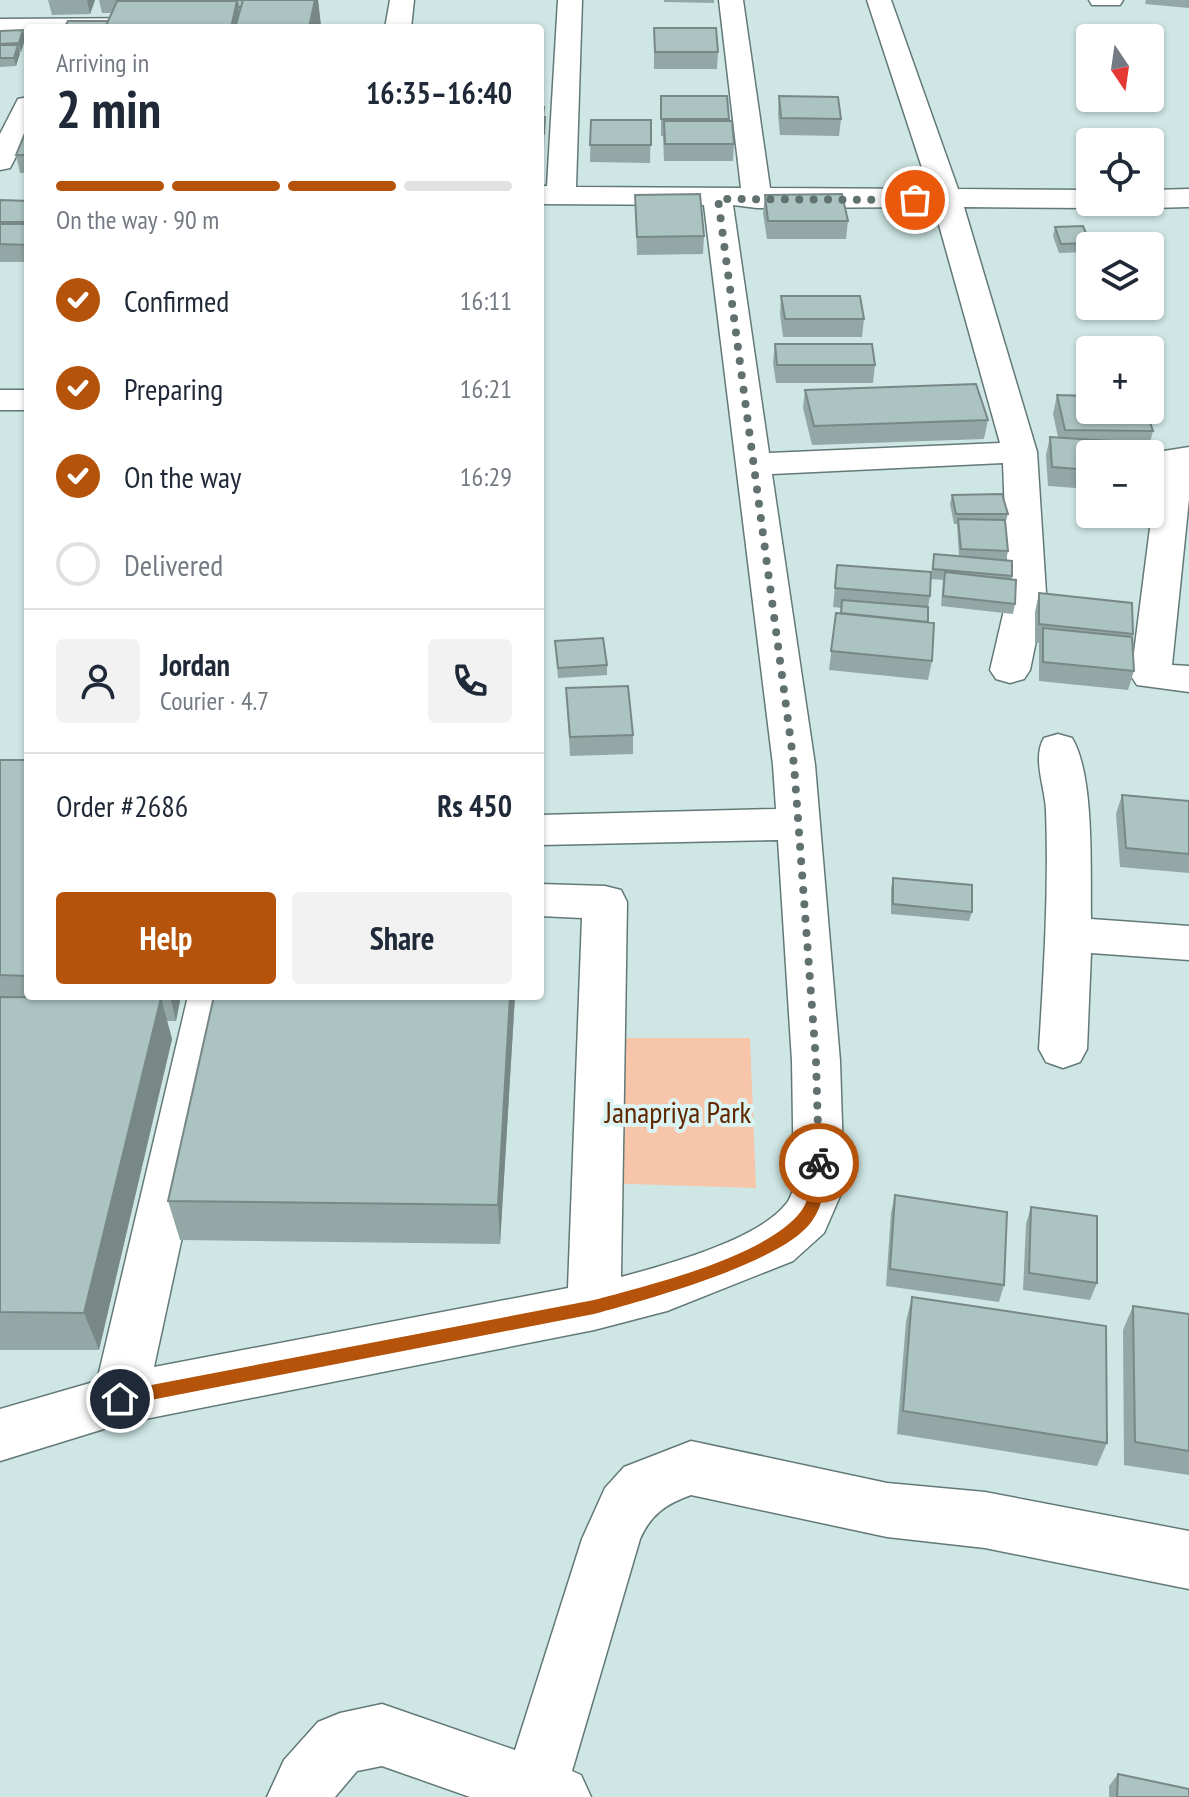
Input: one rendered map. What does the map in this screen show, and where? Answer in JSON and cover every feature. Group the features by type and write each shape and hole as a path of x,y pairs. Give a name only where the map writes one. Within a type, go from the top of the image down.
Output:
{"street":[{"path":"170,24 175,0"},
{"path":"399,24 402,0"},
{"path":"570,0 550,195 718,199 1076,199"},
{"path":"731,0 757,199"},
{"path":"879,0 947,200 1020,452 1027,593 1010,670"},
{"path":"1101,0 1111,0"},
{"path":"0,27 24,27"},
{"path":"0,162 18,108"},
{"path":"0,1435 120,1399 594,1307 667,1288 775,1245 806,1218 819,1187 816,1061 794,765 718,199"},
{"path":"1171,199 1189,226"},
{"path":"0,400 24,400"},
{"path":"756,464 1020,452"},
{"path":"1189,457 1176,458 1151,676 1189,679"},
{"path":"1058,748 1067,806 1069,934 1063,1049"},
{"path":"544,830 798,824"},
{"path":"544,900 605,902 594,1307"},
{"path":"1069,934 1189,943"},
{"path":"120,1399 210,1000"},
{"path":"299,1797 306,1782 340,1744 382,1735 547,1792 611,1539 625,1507 644,1486 691,1468 887,1510 985,1520 1189,1560"}],"green space":[{"name":"Janapriya Park","path":"603,1038 750,1038 756,1188 598,1183"}],"building":[{"path":"194,0 243,0 241,7 238,7 237,1"},
{"path":"243,0 315,0 310,24 236,24"},
{"path":"117,1 237,1 232,24 107,24"},
{"path":"68,21 108,21 107,24 66,24"},
{"path":"654,28 716,28 718,52 655,52"},
{"path":"23,30 19,43 0,44 0,31"},
{"path":"0,45 18,45 14,58 0,58"},
{"path":"661,96 727,96 729,119 661,119"},
{"path":"779,96 838,97 841,119 781,118"},
{"path":"591,120 651,120 651,145 590,145"},
{"path":"664,121 732,121 734,144 665,144"},
{"path":"24,136 24,155 16,155"},
{"path":"700,194 704,236 637,237 635,195"},
{"path":"842,194 848,221 768,221 765,195"},
{"path":"24,201 24,222 0,222 0,202"},
{"path":"0,224 24,224 24,245 0,244"},
{"path":"1083,226 1085,232 1076,232 1076,243 1061,244 1055,227"},
{"path":"781,296 860,296 864,319 785,319"},
{"path":"775,344 872,344 875,365 777,365"},
{"path":"976,384 988,420 814,426 805,390"},
{"path":"1057,395 1076,396 1076,424 1151,424 1153,431 1065,430"},
{"path":"1050,437 1096,440 1076,440 1076,469 1052,467"},
{"path":"1002,494 1008,514 956,514 952,495"},
{"path":"958,519 1005,520 1008,551 961,549"},
{"path":"934,554 1012,561 1012,576 933,569"},
{"path":"837,565 931,572 930,596 835,588"},
{"path":"945,572 1016,580 1015,604 943,596"},
{"path":"1039,593 1132,603 1133,634 1039,624"},
{"path":"842,600 928,607 928,622 841,613"},
{"path":"836,613 934,623 932,661 831,651"},
{"path":"1043,628 1132,637 1134,671 1043,662"},
{"path":"603,638 607,665 558,668 555,641"},
{"path":"628,686 633,735 570,737 566,688"},
{"path":"0,760 24,760 24,976 0,975"},
{"path":"1122,795 1189,801 1189,854 1126,848"},
{"path":"893,878 972,885 972,912 893,904"},
{"path":"0,997 24,997 24,1000 161,1000 84,1313 0,1312"},
{"path":"213,1000 510,1000 498,1205 168,1201"},
{"path":"895,1195 1007,1212 1004,1285 890,1269"},
{"path":"1031,1207 1097,1216 1097,1283 1029,1273"},
{"path":"912,1297 1106,1326 1107,1443 903,1411"},
{"path":"1133,1306 1189,1314 1189,1451 1135,1442"},
{"path":"1118,1774 1189,1789 1189,1797 1117,1797"}],"way so far":[{"path":"819,1163 816,1061 794,765 756,461 718,199 915,200"}],"route":[{"path":"120,1399 594,1307 667,1288 775,1245 806,1218 819,1187 819,1163"}]}
